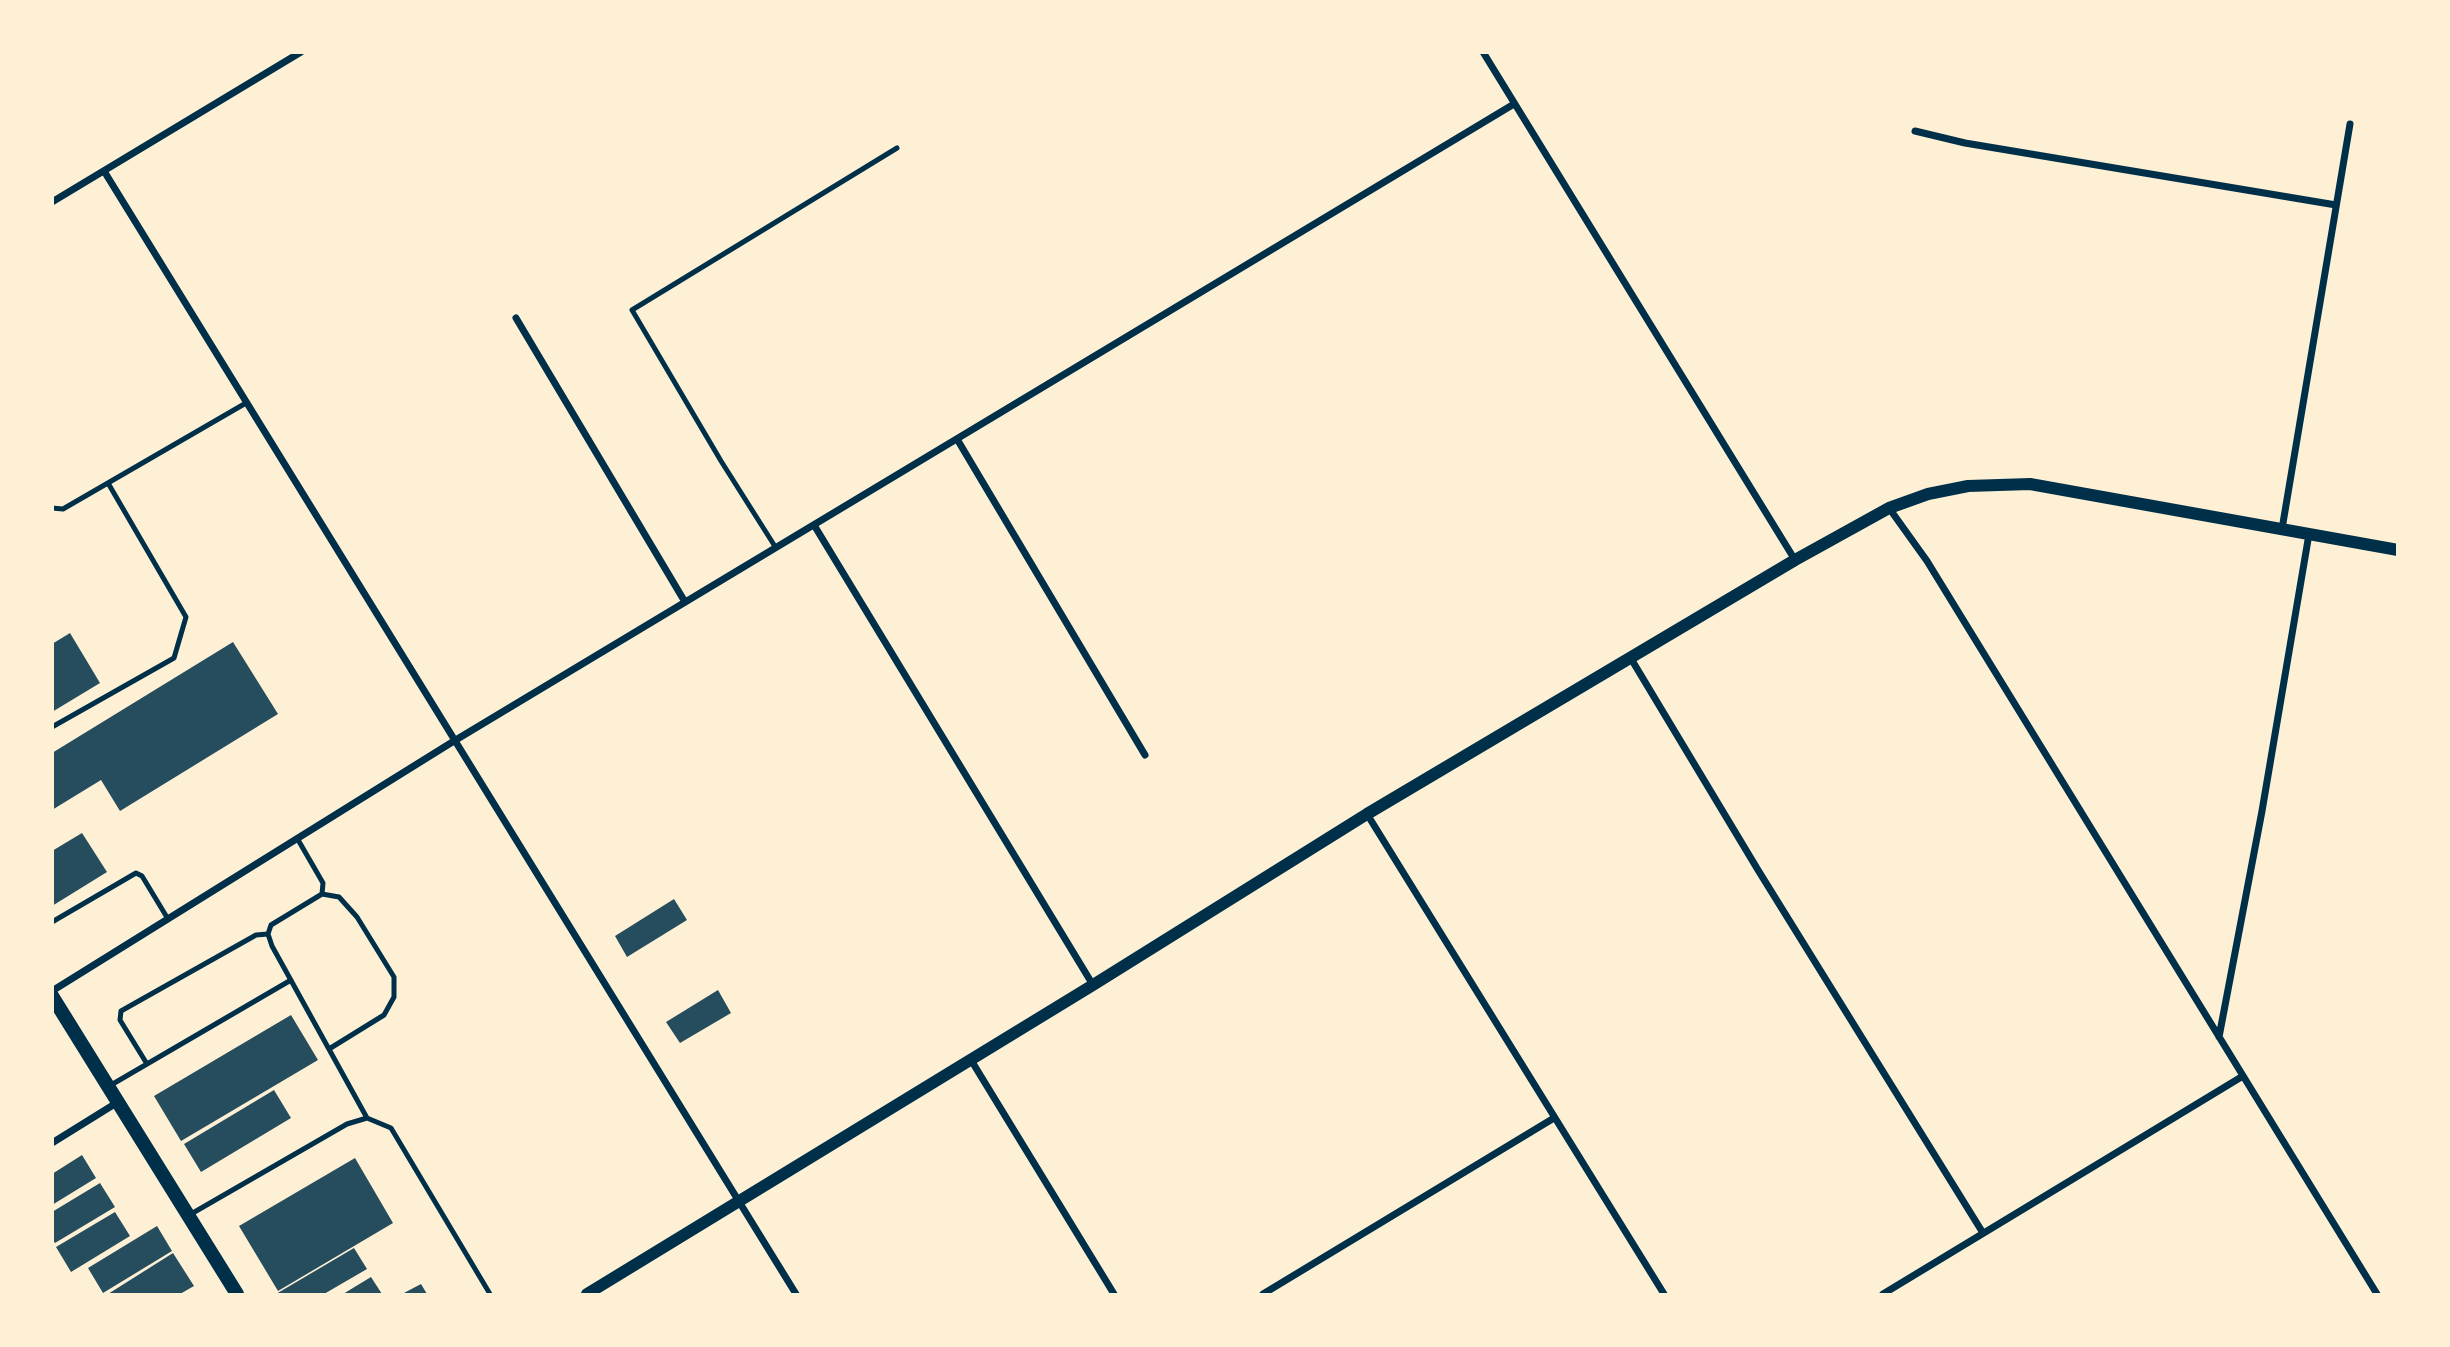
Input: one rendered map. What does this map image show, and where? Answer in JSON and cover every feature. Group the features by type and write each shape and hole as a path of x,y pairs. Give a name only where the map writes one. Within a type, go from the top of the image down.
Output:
{"main road":[{"path":"52,994 237,1294"}],"street":[{"path":"52,202 301,52"},
{"path":"1483,52 1795,560"},
{"path":"52,994 454,741 1514,104"},
{"path":"2282,529 2350,124"},
{"path":"1915,131 1965,143 2336,205"},
{"path":"104,171 796,1294"},
{"path":"516,318 685,602"},
{"path":"957,439 1145,755"},
{"path":"587,1294 1367,814 1795,560 1889,508 1928,494 1968,486 2030,484 2398,550"},
{"path":"1889,508 1927,561 2377,1294"},
{"path":"814,525 1093,985"},
{"path":"2219,1037 2262,811 2309,534"},
{"path":"1630,657 1758,870 1983,1233"},
{"path":"1367,814 1664,1294"},
{"path":"971,1060 1114,1294"},
{"path":"1883,1294 2243,1076"},
{"path":"52,1143 118,1102"},
{"path":"1263,1294 1554,1118"}],"lane":[{"path":"776,548 632,310 897,148"},
{"path":"52,508 63,509 246,403"},
{"path":"52,727 174,658 186,617 108,483"},
{"path":"297,838 323,883 322,894"},
{"path":"52,922 136,873 142,876 168,919"},
{"path":"329,1049 384,1015 394,997 394,977 357,917 339,897 322,894 271,925 268,934 291,981 367,1118 391,1128 490,1294"},
{"path":"147,1064 120,1020 121,1011 256,934 268,934"},
{"path":"108,1086 291,981"},
{"path":"188,1216 348,1125 367,1118"}],"building":[{"path":"70,633 100,683 52,712 52,644"},
{"path":"233,642 278,714 120,811 101,780 52,810 52,753"},
{"path":"82,833 107,872 52,906 52,851"},
{"path":"674,899 687,920 627,957 615,936"},
{"path":"718,990 731,1013 680,1043 666,1022"},
{"path":"291,1015 318,1060 181,1141 154,1096"},
{"path":"274,1090 291,1118 201,1172 184,1144"},
{"path":"82,1155 96,1178 52,1205 52,1174"},
{"path":"355,1158 393,1223 278,1291 239,1226"},
{"path":"100,1183 115,1207 55,1243 52,1239 52,1212"},
{"path":"115,1212 130,1236 71,1272 56,1247"},
{"path":"157,1226 172,1251 103,1293 88,1268"},
{"path":"354,1248 367,1269 324,1294 276,1294"},
{"path":"173,1253 194,1286 180,1294 108,1294"},
{"path":"371,1277 382,1294 343,1294"},
{"path":"421,1284 427,1294 402,1294"}]}
